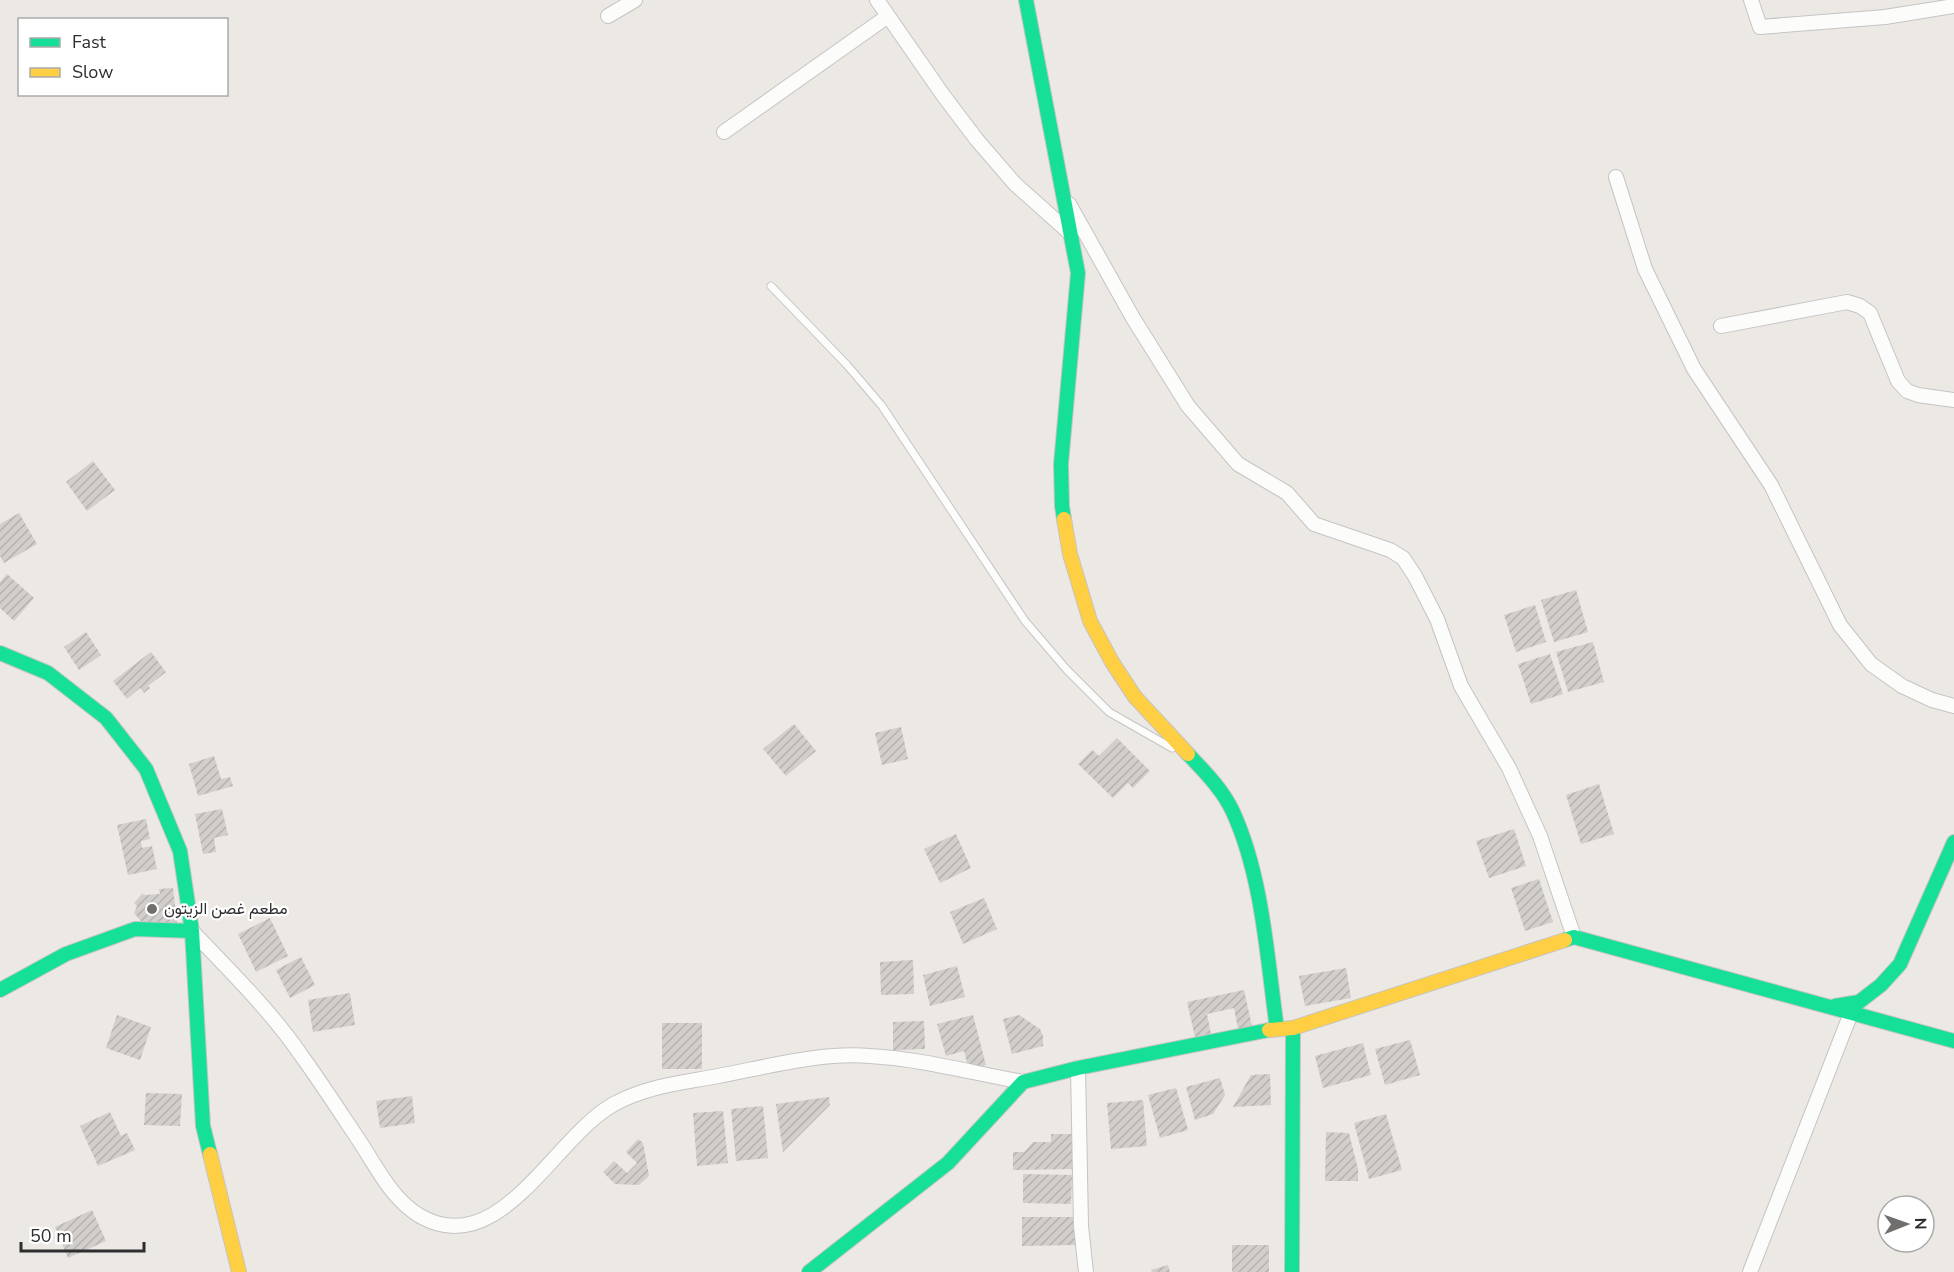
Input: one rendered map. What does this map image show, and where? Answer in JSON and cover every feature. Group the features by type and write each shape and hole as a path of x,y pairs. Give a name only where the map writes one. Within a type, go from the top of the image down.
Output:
{"street":[{"path":"608,15 635,0"},
{"path":"877,0 977,140 1015,184 1071,234"},
{"path":"1026,0 1078,273 1061,464 1062,506 1070,554 1090,621 1112,662 1136,697 1214,782 1233,811 1255,874 1277,1029"},
{"path":"1751,0 1760,27 1885,17 1954,6"},
{"path":"724,132 888,16"},
{"path":"1616,177 1646,269 1694,369 1771,485 1840,625 1871,664 1902,686 1932,700 1954,706"},
{"path":"1065,196 1133,318 1188,406 1238,464 1287,493 1314,524 1390,550 1403,558 1437,619 1461,686 1509,768 1540,836 1574,937"},
{"path":"1721,327 1847,302 1860,306 1870,313 1898,381 1907,391 1918,395 1954,400"},
{"path":"0,653 48,673 106,718 146,769 180,851 192,932 203,1126 239,1272"},
{"path":"1828,1007 1859,1002 1881,985 1900,964 1954,842"},
{"path":"0,990 66,954 135,929 192,932 245,987 300,1053 395,1196 419,1216 446,1226 465,1226 485,1220 508,1206 584,1127 611,1106 639,1091 821,1057 869,1055 915,1061 1023,1082 1078,1068 1254,1032 1293,1028 1574,937 1954,1041"},
{"path":"1750,1272 1851,1013"},
{"path":"1292,1272 1293,1028"},
{"path":"1078,1068 1081,1226 1086,1272"},
{"path":"809,1272 948,1163 1023,1082"}],"lane":[{"path":"771,286 847,365 882,406 1025,621 1066,670 1109,712 1197,763"}],"building":[{"path":"93,461 115,490 87,511 66,482"},
{"path":"19,513 37,544 4,563 0,556 0,524"},
{"path":"7,574 34,598 14,621 0,608 0,582"},
{"path":"1576,590 1588,632 1554,642 1541,600"},
{"path":"1535,605 1546,642 1516,652 1504,615"},
{"path":"86,632 101,655 79,670 64,647"},
{"path":"1593,642 1604,682 1568,692 1556,652"},
{"path":"151,652 166,672 148,686 150,688 144,693 140,688 127,699 113,681"},
{"path":"1550,654 1563,694 1531,704 1518,664"},
{"path":"794,724 816,751 786,776 763,749"},
{"path":"901,727 908,759 882,765 875,733"},
{"path":"1117,738 1150,771 1133,788 1128,783 1113,798 1078,764 1092,750 1099,756"},
{"path":"214,756 221,779 230,777 233,786 198,796 189,764"},
{"path":"1599,784 1614,834 1581,844 1566,795"},
{"path":"222,809 228,835 214,838 216,852 203,854 195,814"},
{"path":"146,819 150,839 141,841 142,848 152,846 157,869 128,875 117,825"},
{"path":"1514,829 1526,866 1489,878 1476,841"},
{"path":"956,834 971,868 940,883 924,849"},
{"path":"1539,879 1553,922 1525,931 1511,888"},
{"path":"173,888 177,924 146,927 134,913 137,906 134,903 142,894 160,894 159,889"},
{"path":"984,898 997,929 963,944 950,912"},
{"path":"270,918 288,956 256,972 238,934"},
{"path":"301,957 315,985 290,998 276,970"},
{"path":"913,960 914,994 881,995 880,962"},
{"path":"957,966 965,997 930,1006 923,975"},
{"path":"1346,968 1351,998 1305,1006 1299,976"},
{"path":"1244,990 1252,1026 1238,1029 1234,1008 1207,1014 1211,1034 1195,1037 1187,1002"},
{"path":"350,993 355,1025 313,1032 308,1000"},
{"path":"117,1015 151,1027 140,1060 106,1048"},
{"path":"973,1015 986,1065 969,1070 964,1051 946,1056 937,1024"},
{"path":"1019,1015 1040,1029 1043,1046 1012,1054 1003,1019"},
{"path":"924,1021 925,1049 893,1050 893,1022"},
{"path":"662,1023 702,1023 702,1069 662,1069"},
{"path":"1410,1040 1420,1075 1385,1085 1375,1049"},
{"path":"1363,1043 1371,1075 1323,1088 1315,1056"},
{"path":"1270,1074 1271,1105 1233,1107 1251,1075"},
{"path":"1220,1078 1225,1095 1213,1114 1195,1120 1186,1087"},
{"path":"1176,1088 1188,1130 1160,1138 1148,1095"},
{"path":"146,1093 182,1094 180,1126 144,1125"},
{"path":"412,1096 415,1123 380,1128 376,1101"},
{"path":"829,1097 830,1105 783,1152 776,1104"},
{"path":"1143,1100 1147,1146 1111,1149 1107,1103"},
{"path":"763,1106 768,1158 736,1161 731,1109"},
{"path":"723,1111 728,1163 697,1166 693,1113"},
{"path":"110,1112 121,1136 127,1133 135,1150 98,1166 80,1126"},
{"path":"1386,1114 1402,1170 1369,1179 1354,1123"},
{"path":"1326,1132 1349,1133 1358,1169 1358,1181 1325,1181"},
{"path":"1051,1134 1073,1134 1073,1169 1013,1170 1013,1152 1024,1152 1033,1142 1051,1142"},
{"path":"638,1139 643,1143 649,1176 639,1185 615,1184 603,1172 614,1161 627,1173 637,1163 626,1152"},
{"path":"1023,1174 1072,1175 1071,1204 1023,1203"},
{"path":"92,1210 106,1241 68,1258 55,1227"},
{"path":"1022,1217 1075,1217 1075,1245 1022,1246"},
{"path":"1232,1245 1269,1245 1269,1272 1232,1272"},
{"path":"1168,1265 1170,1272 1152,1272 1151,1270"}],"traffic: fast":[{"path":"1026,0 1078,273 1061,464 1064,519"},
{"path":"0,653 48,673 106,718 146,769 180,851 192,931 203,1126 210,1154"},
{"path":"1188,754 1224,796 1243,837 1262,919 1277,1029"},
{"path":"1835,1006 1859,1002 1881,985 1900,964 1954,842"},
{"path":"0,990 66,954 135,929 192,931"},
{"path":"1565,940 1574,937 1954,1041"},
{"path":"1292,1272 1293,1028"},
{"path":"809,1272 948,1163 1023,1082 1078,1068 1269,1030"}],"traffic: slow":[{"path":"1064,519 1070,554 1090,621 1112,662 1135,697 1188,754"},
{"path":"1269,1030 1293,1028 1565,940"},
{"path":"210,1154 239,1272"}],"place":[{"name":"مطعم غصن الزيتون","path":"152,909"}]}
